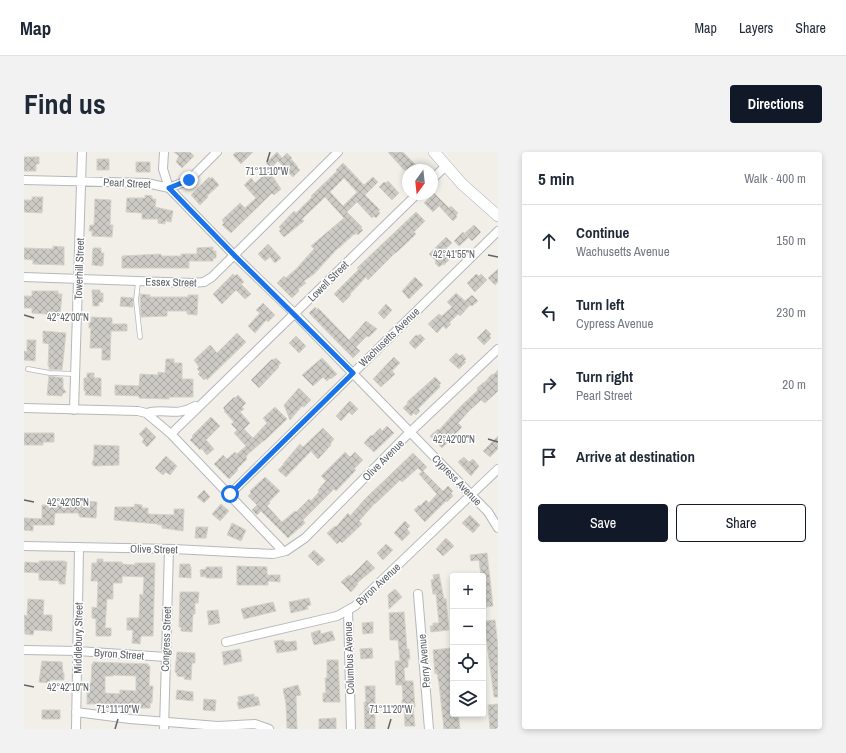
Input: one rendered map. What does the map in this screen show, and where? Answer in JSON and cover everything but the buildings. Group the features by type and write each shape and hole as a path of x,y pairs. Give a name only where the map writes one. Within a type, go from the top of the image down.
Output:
{"main road":[{"path":"434,152 462,184 498,216"}],"street":[{"name":"Towerhill Street","path":"74,410 82,152"},
{"name":"Cypress Avenue","path":"164,152 163,169 169,188 472,495 488,512 498,528"},
{"path":"169,188 189,180 217,152"},
{"name":"Essex Street","path":"24,277 138,282 204,282 212,277 338,152"},
{"path":"438,173 446,166"},
{"name":"Pearl Street","path":"24,180 147,183 169,188"},
{"name":"Lowell Street","path":"171,434 411,200"},
{"name":"Wachusetts Avenue","path":"230,494 498,231"},
{"name":"Olive Avenue","path":"284,551 296,545 305,538 410,432 498,349"},
{"name":"Lowell Street","path":"24,408 138,411 146,413 157,410 179,413 205,401"},
{"path":"146,413 171,434 284,551"},
{"name":"Byron Avenue","path":"226,642 338,616 355,606 498,469"},
{"name":"Olive Street","path":"24,546 169,549 273,554 284,551"},
{"name":"Middlebury Street","path":"76,729 79,547"},
{"name":"Congress Street","path":"164,725 169,549"},
{"name":"Perry Avenue","path":"418,594 429,729"},
{"name":"Columbus Avenue","path":"348,610 351,729"},
{"name":"Byron Street","path":"24,650 78,651 166,657"},
{"path":"76,712 164,725 218,726 255,724 269,729"}],"lane":[{"path":"138,282 136,300 140,337"},
{"path":"28,369 50,373 75,374"}],"route":[{"path":"189,180 169,188 353,373 230,494"}]}
